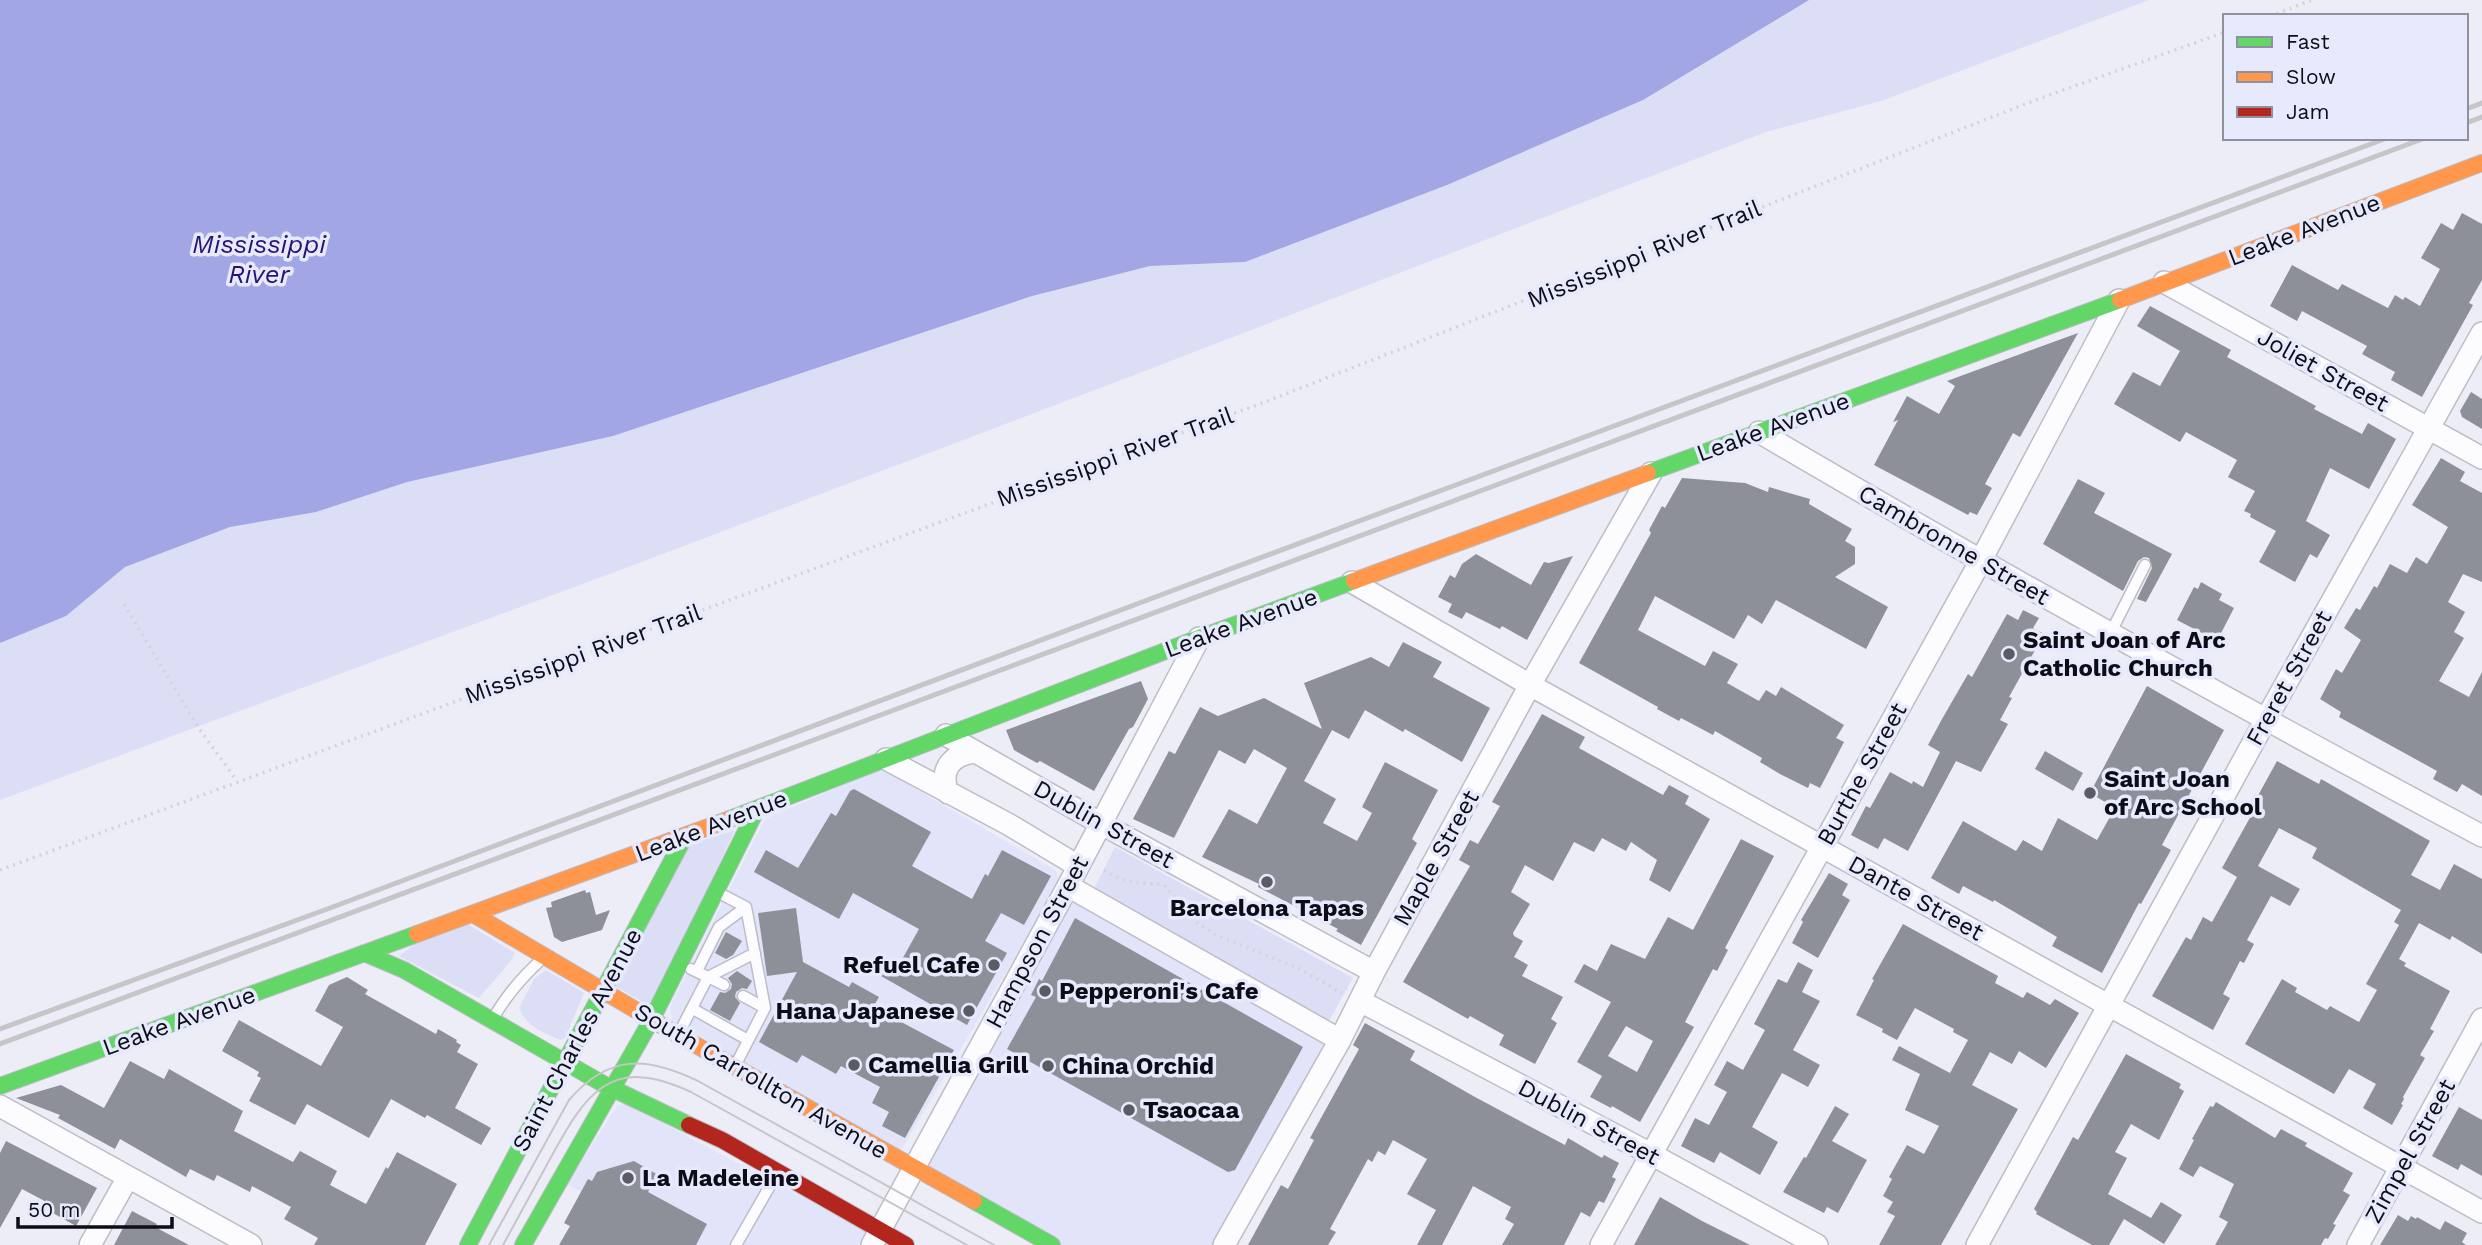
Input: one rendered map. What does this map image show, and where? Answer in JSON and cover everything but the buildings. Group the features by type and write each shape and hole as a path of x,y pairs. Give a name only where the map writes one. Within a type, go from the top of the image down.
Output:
{"street":[{"name":"Leake Avenue","path":"0,1086 685,836 1199,638 2119,300 2482,163"},
{"name":"Joliet Street","path":"2164,282 2482,458"},
{"name":"Burthe Street","path":"1601,1245 1980,562 2119,300"},
{"name":"Freret Street","path":"1977,1245 2482,333"},
{"name":"Cambronne Street","path":"1759,432 2110,635 2482,836"},
{"name":"Maple Street","path":"1224,1245 1340,1040 1530,685 1651,473"},
{"name":"Dante Street","path":"1352,582 1530,685 2482,1212"},
{"name":"Hampson Street","path":"876,1238 1068,886 1199,638"},
{"name":"Dublin Street","path":"946,735 1100,823 1366,988 1651,1154 1816,1245"},
{"path":"948,793 944,783 950,761 960,754 974,752"},
{"name":"Dublin Street","path":"886,759 1008,824 1078,866"},
{"name":"Saint Charles Avenue","path":"523,1245 652,1019 757,809"},
{"name":"Saint Charles Avenue","path":"468,1245 685,836"},
{"path":"1068,886 1340,1040"},
{"name":"South Carrollton Avenue","path":"473,914 678,1035 1052,1245"},
{"path":"364,953 404,970 565,1063 722,1140 778,1172 876,1238 906,1245"},
{"name":"Zimpel Street","path":"2358,1245 2482,1019"},
{"path":"0,1106 251,1245"},
{"path":"90,1245 128,1177"}],"lane":[{"path":"2110,635 2145,565"},
{"path":"716,891 746,907"},
{"path":"735,1066 765,1007 746,907"},
{"path":"696,971 719,927 746,907"},
{"path":"678,1035 708,977 755,953"},
{"path":"493,1020 502,1003 524,975 544,957"},
{"path":"680,963 724,985"},
{"path":"743,996 765,1007"},
{"path":"693,1009 748,1040"},
{"path":"736,1245 778,1172"}],"path":[{"path":"2275,14 2312,0"},
{"name":"Mississippi River Trail","path":"0,870 1265,402 2033,101 2223,33"},
{"path":"124,604 198,727 237,781"},
{"path":"1104,870 1135,884 1164,885 1197,922 1214,933 1300,969 1366,988"}],"shaded area":[{"path":"1808,0 2149,0 1881,101 1766,132 631,566 0,800 0,638 66,616 124,567 171,539 1033,283 1150,266 1245,262"},
{"path":"881,769 1050,867 1056,871 1058,878 1057,885 900,1152 672,1020 670,1006 765,819"},
{"path":"735,830 651,1007 613,985 683,847"},
{"path":"1115,847 1353,978 1329,1021 1093,891"},
{"path":"1067,898 1342,1030 1226,1245 1052,1245 915,1169"},
{"path":"469,925 515,953 479,998 399,956 415,944"},
{"path":"546,970 584,993 565,1038 560,1040 531,1024 519,1008 534,979"},
{"path":"626,1104 866,1231 858,1245 651,1245 657,1232 567,1184 617,1106"}],"water":[{"name":"Mississippi River","path":"0,0 1809,0 1643,100 1447,185 1245,262 1150,266 1032,296 613,436 407,482 316,512 230,527 125,567 66,616 0,643"}],"tram line":[{"path":"489,1245 569,1100 599,1074 629,1064 662,1067 698,1081 994,1245"},
{"path":"503,1245 563,1136 589,1099 604,1086 620,1079 640,1077 663,1081 691,1092 967,1245"}],"railway":[{"path":"2468,108 2482,103"},
{"path":"2468,122 2482,117"},
{"path":"0,1029 2382,140"},
{"path":"0,1044 2420,140"}],"traffic: fast":[{"path":"1648,473 2120,300"},
{"path":"730,819 1354,581"},
{"path":"523,1245 652,1019 757,809"},
{"path":"468,1245 685,836"},
{"path":"0,1086 417,934"},
{"path":"364,953 404,970 605,1085 689,1125"},
{"path":"974,1201 1052,1245"}],"traffic: slow":[{"path":"2120,300 2482,163"},
{"path":"1354,581 1648,473"},
{"path":"417,934 730,819"},
{"path":"473,914 678,1035 974,1201"}],"traffic: jam":[{"path":"689,1125 722,1140 906,1245"}],"place":[{"name":"Saint Joan of Arc Catholic Church","path":"2009,654"},
{"name":"Saint Joan of Arc School","path":"2090,793"},
{"name":"Barcelona Tapas","path":"1267,882"},
{"name":"Refuel Cafe","path":"994,965"},
{"name":"Pepperoni's Cafe","path":"1045,991"},
{"name":"Hana Japanese","path":"969,1011"},
{"name":"Camellia Grill","path":"854,1065"},
{"name":"China Orchid","path":"1048,1066"},
{"name":"Tsaocaa","path":"1129,1110"},
{"name":"La Madeleine","path":"628,1178"}]}
